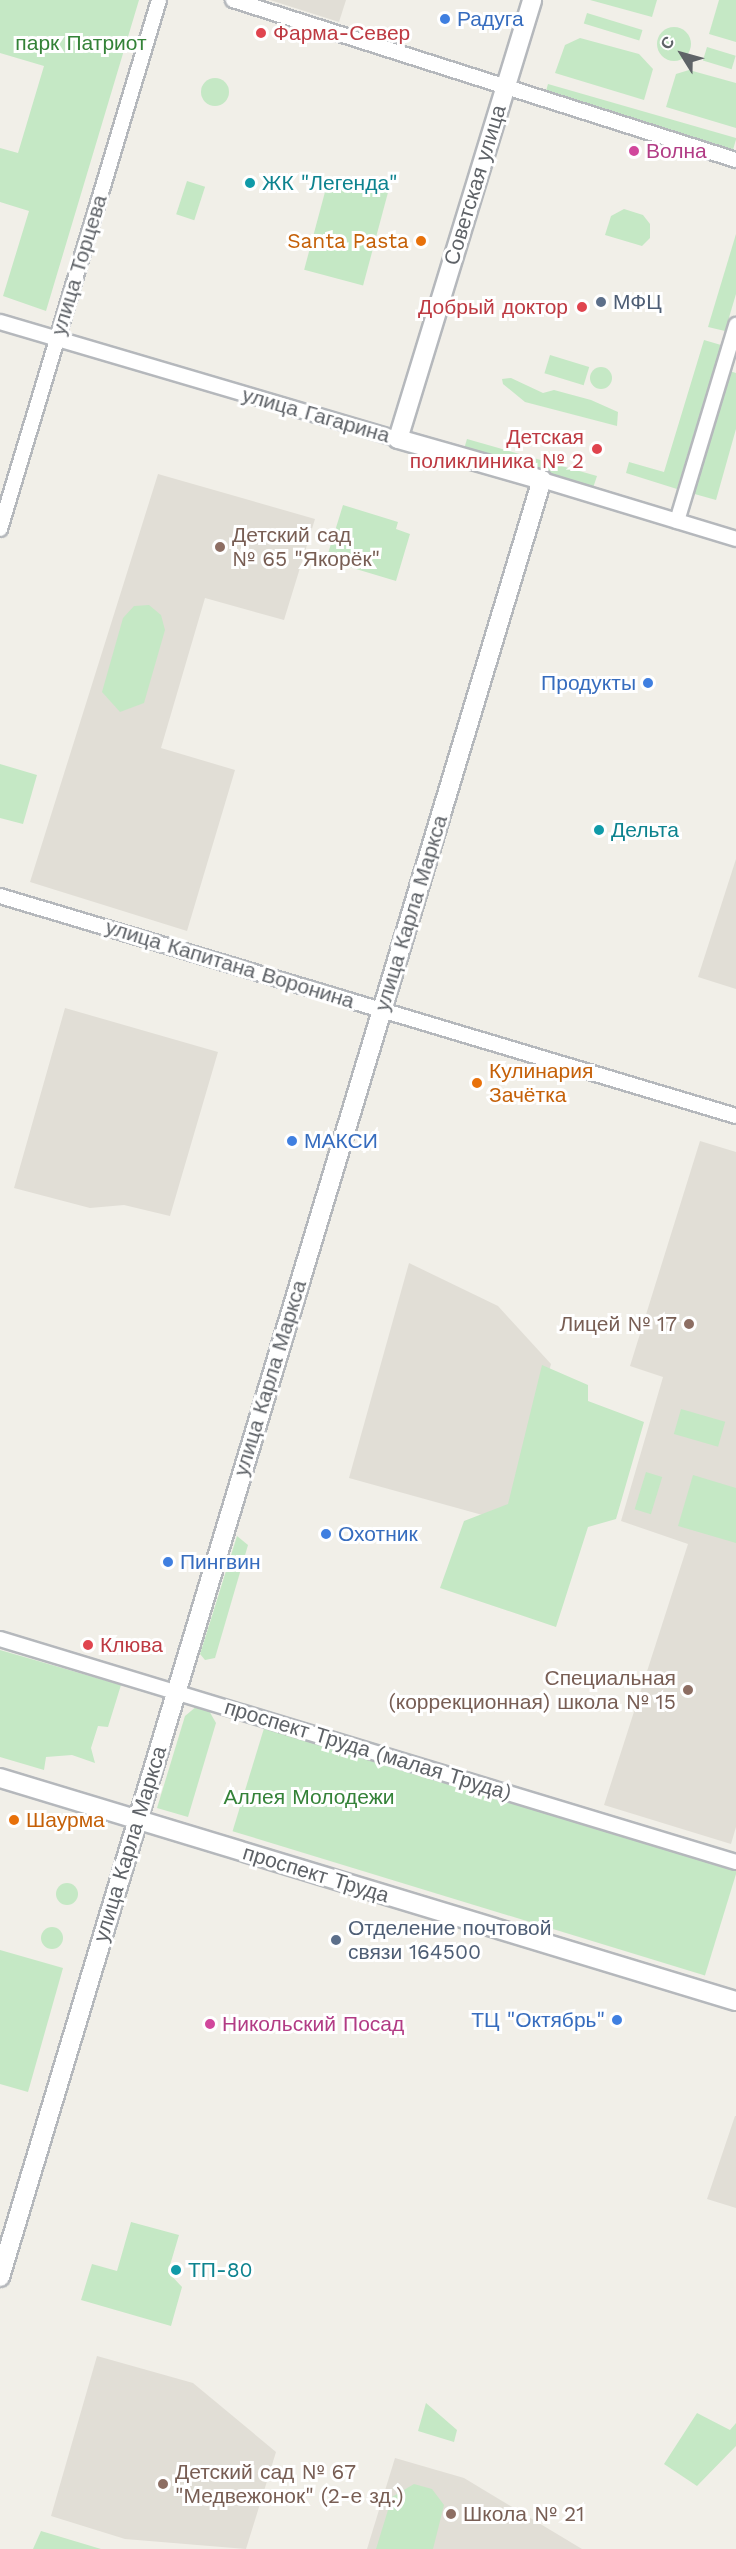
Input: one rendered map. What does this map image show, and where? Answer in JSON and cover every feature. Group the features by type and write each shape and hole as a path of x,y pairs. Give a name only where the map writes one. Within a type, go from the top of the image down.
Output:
{"street":[{"name":"улица Торцева","path":"0,529 159,0"},
{"path":"233,0 736,160"},
{"name":"Советская улица","path":"398,439 532,0"},
{"name":"улица Гагарина","path":"0,322 736,538"},
{"path":"677,521 736,325"},
{"name":"улица Карла Маркса","path":"0,2277 542,480"},
{"name":"улица Капитана Воронина","path":"0,896 736,1116"},
{"name":"проспект Труда (малая Труда)","path":"0,1639 736,1862"},
{"name":"проспект Труда","path":"0,1778 736,2001"}],"shaded area":[{"path":"270,0 346,0 339,22"},
{"path":"158,474 315,519 284,620 205,598 161,748 235,770 187,931 30,882"},
{"path":"736,859 736,989 698,977"},
{"path":"65,1008 218,1052 170,1216 124,1205 90,1208 14,1188"},
{"path":"700,1141 736,1152 736,1827 731,1844 604,1805 688,1544 621,1521 663,1377 630,1366"},
{"path":"409,1263 498,1306 551,1364 510,1511 486,1516 349,1478"},
{"path":"736,2116 736,2208 707,2199"},
{"name":"Детский сад № 67 \"Медвежонок\" (2-е зд.)","path":"97,2356 193,2383 276,2452 246,2549 125,2539 51,2516"},
{"name":"Школа № 21","path":"395,2458 464,2478 582,2549 367,2549"}],"green space":[{"name":"парк Патриот","path":"0,0 139,0 46,311 3,296 29,211 0,202 0,148 18,153 44,66 0,53"},
{"path":"590,0 657,0 652,17"},
{"path":"719,0 736,0 736,42 709,34"},
{"path":"587,13 642,30 639,40 584,24"},
{"path":"674,27 686,32 691,44 686,56 674,61 662,56 657,44 662,32"},
{"path":"580,38 639,54 653,69 644,100 555,73 565,45"},
{"path":"707,47 736,56 732,69 703,60"},
{"path":"689,70 736,83 736,128 666,107 676,74"},
{"path":"215,78 225,82 229,92 225,102 215,106 205,102 201,92 205,82"},
{"path":"548,84 736,138 733,150 545,96"},
{"path":"329,177 388,193 363,286 304,270"},
{"path":"187,181 205,187 194,220 176,214"},
{"path":"624,209 643,215 650,224 650,238 642,246 605,235 611,216"},
{"path":"736,234 736,294 725,331 708,327"},
{"path":"704,340 721,345 677,489 626,473 629,462 664,472"},
{"path":"550,355 589,367 584,385 544,373"},
{"path":"601,367 609,370 612,378 609,386 601,389 593,386 590,378 593,370"},
{"path":"726,370 736,373 736,429 716,500 691,493"},
{"path":"511,378 543,393 554,390 591,400 618,412 617,426 525,402 503,384 502,379"},
{"path":"467,439 597,476 592,491 464,449"},
{"path":"343,505 398,522 396,529 410,534 396,581 326,560"},
{"path":"149,605 161,615 165,630 144,703 120,712 102,692 123,618 134,606"},
{"path":"0,764 37,775 23,824 0,818"},
{"path":"542,1365 588,1385 588,1401 644,1422 616,1519 588,1527 556,1627 440,1588 464,1521 508,1504"},
{"path":"681,1409 725,1422 718,1447 674,1434"},
{"path":"646,1472 662,1477 651,1514 635,1509"},
{"path":"693,1475 736,1488 736,1543 678,1526"},
{"path":"237,1536 248,1545 215,1658 205,1660 200,1654"},
{"path":"0,1650 121,1685 108,1727 98,1726 91,1748 95,1763 72,1755 46,1757 44,1770 0,1757"},
{"path":"197,1706 208,1709 216,1723 188,1817 157,1808 185,1716"},
{"name":"Аллея Молодежи","path":"265,1725 736,1869 705,1976 233,1831"},
{"path":"67,1883 75,1886 78,1894 75,1902 67,1905 59,1902 56,1894 59,1886"},
{"path":"52,1927 60,1930 63,1938 60,1946 52,1949 44,1946 41,1938 44,1930"},
{"path":"0,1950 63,1968 28,2092 0,2084"},
{"path":"131,2222 179,2235 168,2272 182,2287 171,2326 81,2300 92,2264 117,2271"},
{"path":"426,2403 457,2430 454,2442 418,2431"},
{"path":"697,2413 730,2430 736,2423 736,2446 697,2486 664,2464"},
{"path":"414,2484 432,2489 444,2505 433,2549 376,2549 392,2497"},
{"path":"41,2531 101,2549 33,2549"}],"place":[{"name":"Радуга","path":"445,19"},
{"name":"Фарма-Север","path":"261,33"},
{"name":"Волна","path":"634,151"},
{"name":"ЖК \"Легенда\"","path":"250,183"},
{"name":"Santa Pasta","path":"421,241"},
{"name":"МФЦ","path":"601,302"},
{"name":"Добрый доктор","path":"582,307"},
{"name":"Детская поликлиника № 2","path":"597,449"},
{"name":"Детский сад № 65 \"Якорёк\"","path":"220,547"},
{"name":"Продукты","path":"648,683"},
{"name":"Дельта","path":"599,830"},
{"name":"Кулинария Зачётка","path":"477,1083"},
{"name":"МАКСИ","path":"292,1141"},
{"name":"Лицей № 17","path":"689,1324"},
{"name":"Охотник","path":"326,1534"},
{"name":"Пингвин","path":"168,1562"},
{"name":"Клюва","path":"88,1645"},
{"name":"Специальная (коррекционная) школа № 15","path":"688,1690"},
{"name":"Шаурма","path":"14,1820"},
{"name":"Отделение почтовой связи 164500","path":"336,1940"},
{"name":"ТЦ \"Октябрь\"","path":"617,2020"},
{"name":"Никольский Посад","path":"210,2024"},
{"name":"ТП-80","path":"176,2270"},
{"name":"Детский сад № 67 \"Медвежонок\" (2-е зд.)","path":"163,2484"},
{"name":"Школа № 21","path":"451,2514"}]}
